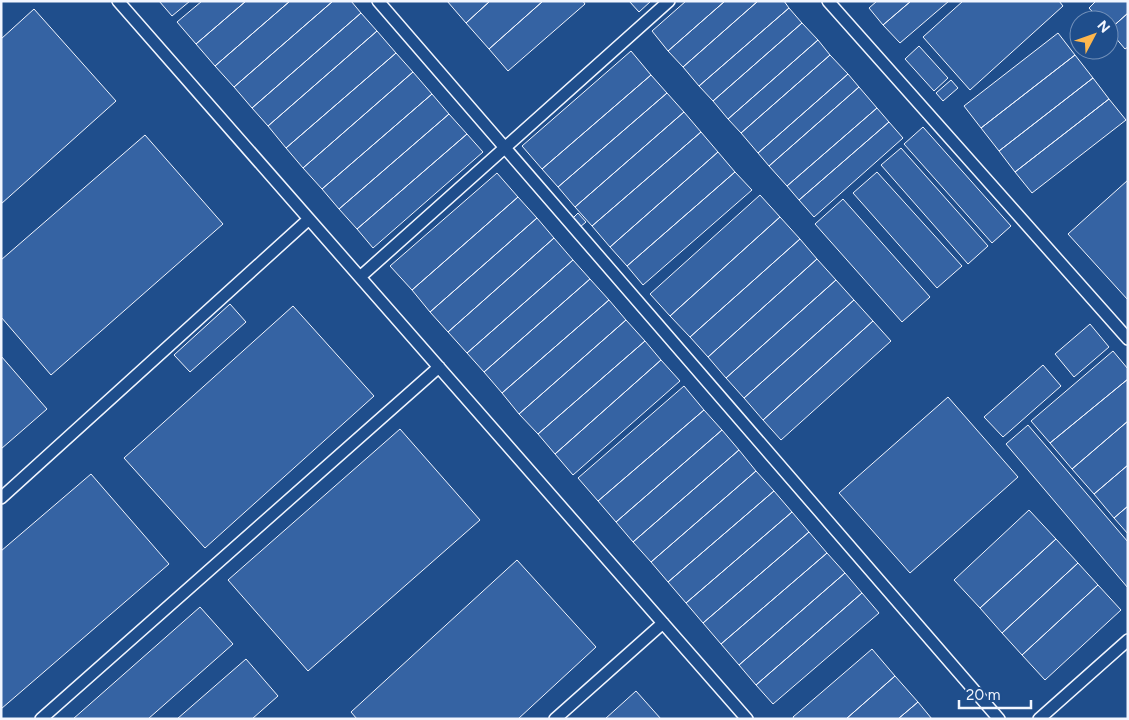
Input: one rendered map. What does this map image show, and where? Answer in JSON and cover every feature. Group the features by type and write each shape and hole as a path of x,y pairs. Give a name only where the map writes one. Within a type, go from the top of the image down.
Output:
{"lane":[{"path":"118,1 747,719"},
{"path":"378,1 999,719"},
{"path":"360,277 504,146 669,1"},
{"path":"828,1 1128,339"},
{"path":"1,498 309,219"},
{"path":"41,719 439,367"},
{"path":"555,719 663,623"},
{"path":"1039,719 1128,640"}],"building":[{"path":"159,1 190,1 172,16"},
{"path":"202,1 246,1 196,44 177,22"},
{"path":"246,1 290,1 215,66 196,44"},
{"path":"290,1 333,1 234,87 215,66"},
{"path":"333,1 351,1 361,13 252,108 234,87"},
{"path":"447,1 490,1 466,23"},
{"path":"490,1 543,1 489,49 466,23"},
{"path":"543,1 583,1 585,4 508,71 489,49"},
{"path":"629,1 651,1 639,12"},
{"path":"686,1 725,1 668,51 652,31"},
{"path":"725,1 758,1 683,67 668,51"},
{"path":"758,1 784,1 789,8 699,86 683,67"},
{"path":"877,1 911,1 883,25 869,8"},
{"path":"911,1 949,1 900,43 883,25"},
{"path":"963,1 1059,1 1063,6 970,90 923,37"},
{"path":"1096,1 1128,1 1128,13 1119,21 1119,10 1091,10 1089,8"},
{"path":"789,8 802,23 713,101 699,86"},
{"path":"34,9 116,101 1,204 1,39"},
{"path":"361,13 377,31 268,126 252,108"},
{"path":"1128,13 1128,47 1125,49 1119,42 1119,21"},
{"path":"802,23 818,40 728,119 713,101"},
{"path":"377,31 396,53 286,148 268,126"},
{"path":"1058,33 1069,47 1069,60 981,128 964,106"},
{"path":"818,40 830,55 741,133 728,119"},
{"path":"919,46 948,78 934,91 905,59"},
{"path":"631,51 651,75 542,169 522,146"},
{"path":"396,53 413,72 303,168 286,148"},
{"path":"830,55 848,74 758,153 741,133"},
{"path":"1069,60 1079,60 1093,78 999,151 981,128"},
{"path":"413,72 432,94 322,189 303,168"},
{"path":"848,74 859,87 769,166 758,153"},
{"path":"651,75 667,93 558,187 542,169"},
{"path":"1093,78 1109,99 1015,172 999,151"},
{"path":"951,80 958,88 943,101 936,93"},
{"path":"859,87 877,108 787,186 769,166"},
{"path":"667,93 684,112 575,207 558,187"},
{"path":"432,94 449,114 339,209 322,189"},
{"path":"1109,99 1126,120 1032,193 1015,172"},
{"path":"877,108 889,122 799,200 787,186"},
{"path":"684,112 701,132 592,226 575,207"},
{"path":"449,114 467,134 357,229 339,209"},
{"path":"889,122 903,138 814,217 799,200"},
{"path":"923,127 1011,226 992,243 904,144"},
{"path":"701,132 718,152 610,247 592,226"},
{"path":"467,134 483,152 373,248 357,229"},
{"path":"145,135 223,224 51,375 1,317 1,260"},
{"path":"901,148 988,246 968,264 881,165"},
{"path":"718,152 735,172 627,266 610,247"},
{"path":"735,172 752,190 643,285 627,266"},
{"path":"877,172 962,266 937,288 853,193"},
{"path":"497,173 518,197 412,290 390,266"},
{"path":"1128,180 1128,300 1068,234"},
{"path":"760,195 780,217 670,316 650,294"},
{"path":"518,197 537,218 430,312 412,290"},
{"path":"843,199 930,297 902,322 815,224"},
{"path":"578,213 586,222 580,227 573,218"},
{"path":"780,217 800,239 690,337 670,316"},
{"path":"537,218 554,238 448,332 430,312"},
{"path":"554,238 573,260 467,353 448,332"},
{"path":"800,239 817,259 708,357 690,337"},
{"path":"817,259 836,280 726,378 708,357"},
{"path":"573,260 590,279 484,372 467,353"},
{"path":"590,279 609,300 502,393 484,372"},
{"path":"836,280 854,300 744,398 726,378"},
{"path":"609,300 626,320 519,414 502,393"},
{"path":"854,300 873,321 763,420 744,398"},
{"path":"230,304 246,322 190,372 174,355"},
{"path":"293,306 374,396 205,548 124,458"},
{"path":"626,320 645,341 538,434 519,414"},
{"path":"873,321 891,341 781,440 763,420"},
{"path":"1090,324 1109,347 1074,377 1055,354"},
{"path":"645,341 661,360 555,454 538,434"},
{"path":"1113,351 1128,369 1128,379 1050,443 1031,421"},
{"path":"1,356 47,409 1,449"},
{"path":"661,360 680,381 573,475 555,454"},
{"path":"1043,365 1061,386 1003,437 984,417"},
{"path":"1128,379 1128,421 1072,469 1050,443"},
{"path":"684,386 704,410 598,501 578,478"},
{"path":"948,397 1018,477 910,573 839,493"},
{"path":"704,410 722,430 616,522 598,501"},
{"path":"1128,421 1128,465 1094,494 1072,469"},
{"path":"1028,425 1128,542 1128,588 1006,444"},
{"path":"400,429 480,520 308,671 228,580"},
{"path":"722,430 739,450 633,542 616,522"},
{"path":"739,450 756,471 651,562 633,542"},
{"path":"1128,465 1128,506 1114,518 1094,494"},
{"path":"756,471 774,491 668,582 651,562"},
{"path":"91,474 169,564 1,709 1,551"},
{"path":"774,491 792,512 686,603 668,582"},
{"path":"1128,506 1128,534 1114,518"},
{"path":"1029,510 1056,539 980,608 954,580"},
{"path":"792,512 809,532 703,623 686,603"},
{"path":"809,532 827,553 721,644 703,623"},
{"path":"1056,539 1078,563 1002,633 980,608"},
{"path":"827,553 845,573 739,665 721,644"},
{"path":"517,560 596,647 518,719 357,719 351,712"},
{"path":"1078,563 1098,585 1022,655 1002,633"},
{"path":"845,573 862,593 756,685 739,665"},
{"path":"1098,585 1121,610 1045,680 1022,655"},
{"path":"862,593 879,613 773,704 756,685"},
{"path":"200,607 233,644 148,719 73,719"},
{"path":"872,649 895,676 846,719 794,719 793,717"},
{"path":"246,659 278,696 252,719 177,719"},
{"path":"895,676 918,702 898,719 846,719"},
{"path":"636,691 661,719 605,719"},
{"path":"918,702 932,719 898,719"}]}
